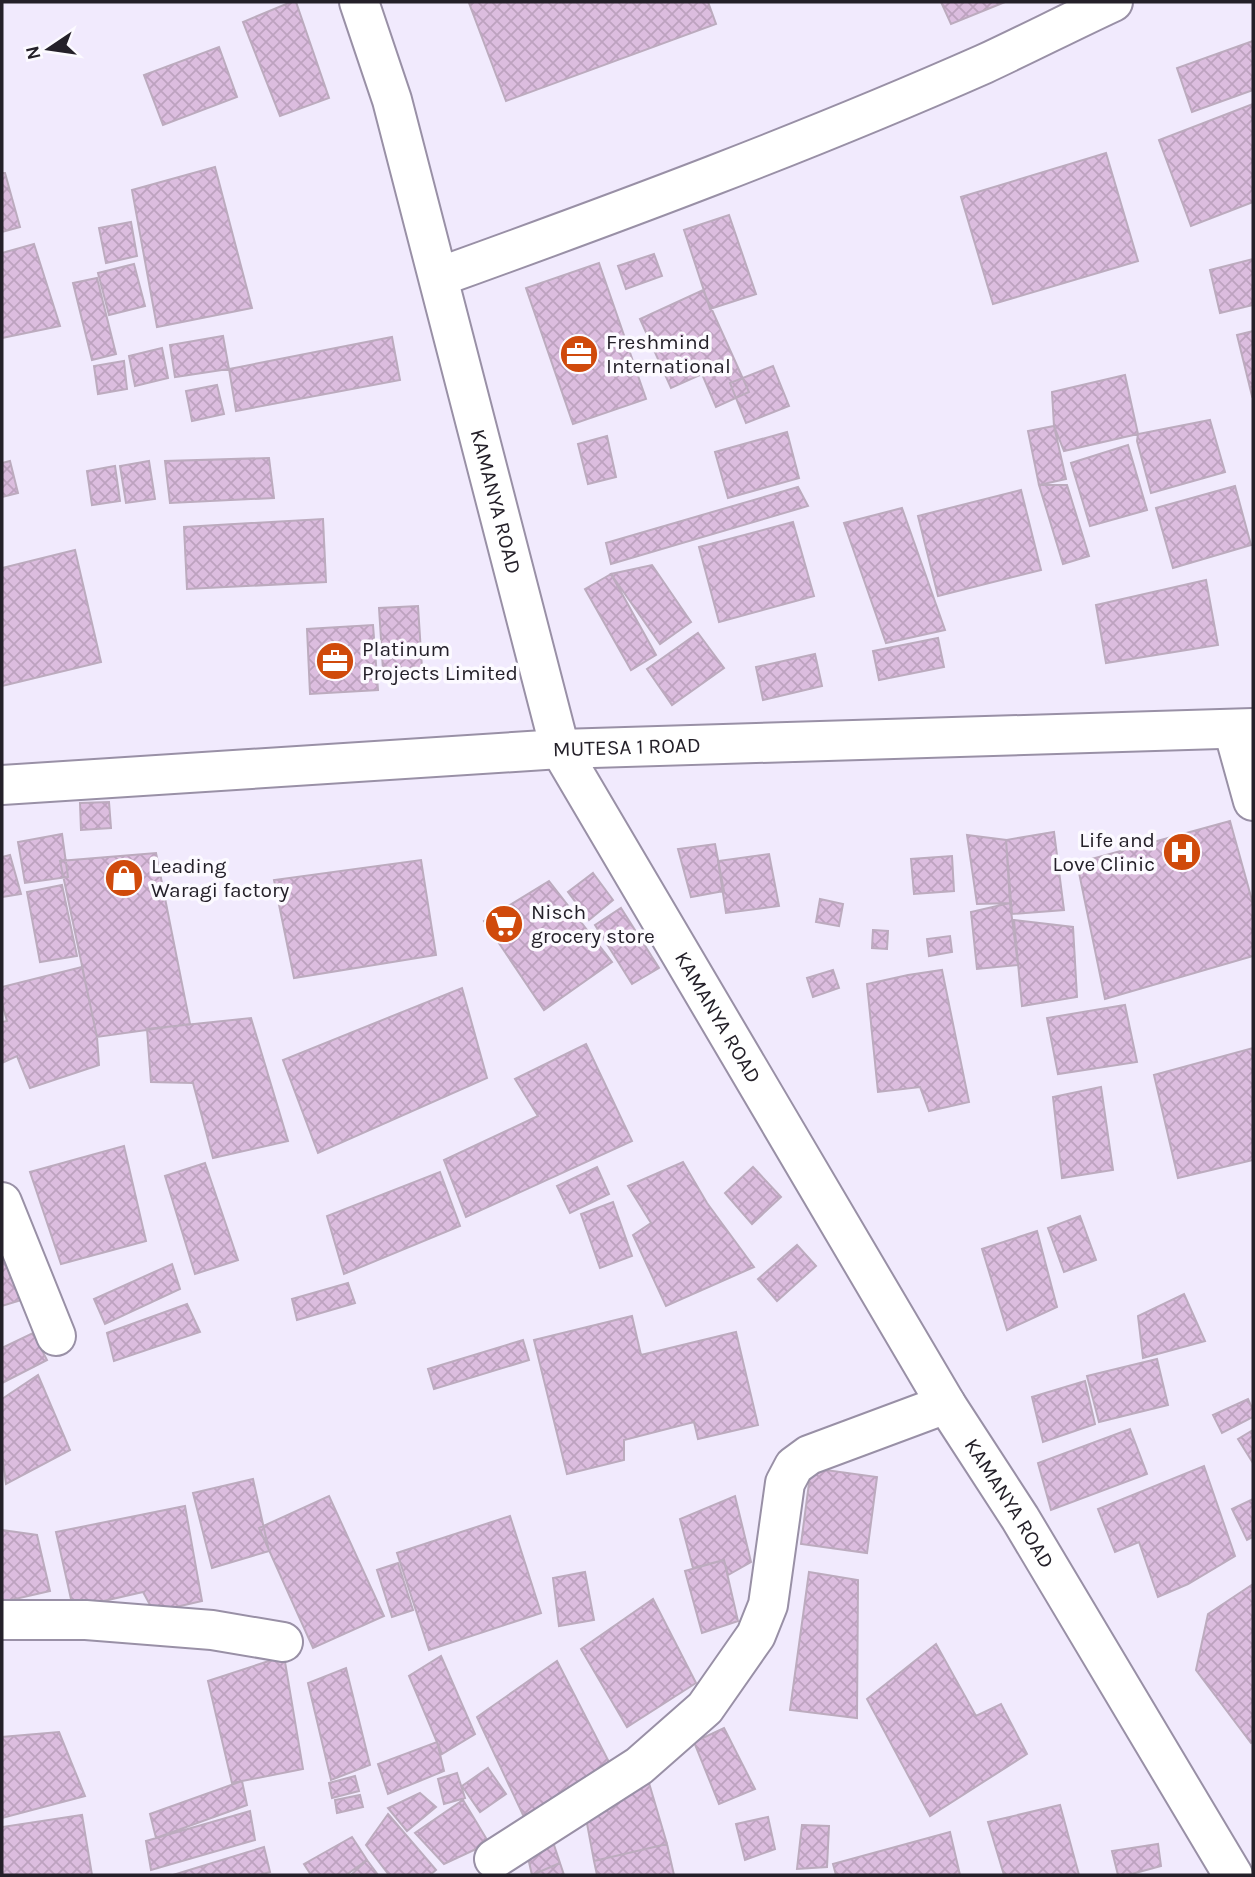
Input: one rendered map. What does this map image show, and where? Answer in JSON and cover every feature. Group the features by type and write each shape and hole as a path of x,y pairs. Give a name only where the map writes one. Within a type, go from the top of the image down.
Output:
{"street":[{"name":"KAMANYA ROAD","path":"359,2 393,100 560,749 946,1404 1020,1518 1233,1875"},
{"path":"439,277 628,209 878,110 986,63 1113,2"},
{"path":"1243,728 1253,801"},
{"name":"MUTESA 1 ROAD","path":"2,785 560,749 1243,728"},
{"path":"2,1202 56,1336"},
{"path":"494,1859 639,1766 705,1708 755,1635 768,1605 785,1483 794,1466 809,1455 946,1404"},
{"path":"2,1620 86,1620 212,1630 283,1642"}],"building":[{"path":"296,2 329,98 280,116 243,22"},
{"path":"708,2 716,24 506,101 469,3"},
{"path":"941,2 1005,2 951,24"},
{"path":"1253,41 1253,90 1192,112 1177,68"},
{"path":"219,47 237,97 163,125 144,75"},
{"path":"1253,104 1253,202 1191,226 1159,140"},
{"path":"1106,153 1138,261 993,304 961,197"},
{"path":"215,167 252,308 157,327 132,190"},
{"path":"2,173 5,173 20,227 2,232"},
{"path":"729,215 756,294 710,309 684,230"},
{"path":"131,222 137,256 106,263 99,228"},
{"path":"34,244 60,326 2,338 2,253"},
{"path":"654,254 662,276 626,289 618,266"},
{"path":"1253,259 1253,305 1220,313 1210,270"},
{"path":"599,263 646,399 573,424 526,288"},
{"path":"134,264 145,306 109,315 98,273"},
{"path":"97,278 116,354 92,360 73,283"},
{"path":"703,290 749,392 716,407 702,374 671,388 640,319"},
{"path":"1253,331 1253,395 1252,396 1237,335"},
{"path":"223,336 229,369 175,377 170,345"},
{"path":"392,337 400,380 236,411 229,369"},
{"path":"162,348 168,378 135,386 129,356"},
{"path":"124,361 127,389 98,394 94,366"},
{"path":"773,366 789,406 746,423 730,383"},
{"path":"1125,375 1138,434 1064,451 1054,426 1052,392"},
{"path":"217,385 224,414 192,421 186,391"},
{"path":"1210,420 1225,472 1151,493 1137,441 1138,434"},
{"path":"1054,426 1066,479 1039,485 1028,431"},
{"path":"787,432 799,478 728,498 715,452"},
{"path":"607,436 616,477 588,484 578,444"},
{"path":"1128,445 1147,510 1090,526 1071,463"},
{"path":"269,458 274,498 170,503 165,461"},
{"path":"10,461 18,493 2,497 2,463"},
{"path":"149,461 155,499 126,503 120,466"},
{"path":"115,466 120,501 92,505 87,471"},
{"path":"1039,485 1067,485 1089,556 1063,564"},
{"path":"1235,486 1251,545 1173,568 1156,508"},
{"path":"798,487 808,506 611,564 606,543"},
{"path":"1021,490 1041,570 938,596 918,516"},
{"path":"902,508 945,630 886,643 844,523"},
{"path":"323,519 326,582 187,589 184,527"},
{"path":"793,522 814,596 719,622 699,547"},
{"path":"75,550 101,662 2,686 2,568"},
{"path":"652,565 691,622 660,644 611,574"},
{"path":"611,574 656,655 631,670 585,589"},
{"path":"1206,580 1218,645 1106,663 1096,605"},
{"path":"418,606 422,668 383,670 379,608"},
{"path":"373,625 378,690 310,694 307,629"},
{"path":"698,633 724,668 672,705 647,669"},
{"path":"938,638 944,667 879,680 873,651"},
{"path":"815,654 822,686 763,700 756,667"},
{"path":"109,802 111,828 81,830 80,803"},
{"path":"1230,821 1253,904 1253,956 1105,999 1077,863"},
{"path":"1054,832 1064,910 1012,914 1006,840"},
{"path":"62,834 68,877 25,883 18,842"},
{"path":"967,835 1006,840 1010,903 977,904"},
{"path":"715,844 724,891 691,897 678,849"},
{"path":"156,853 190,1024 97,1037 60,861"},
{"path":"769,854 779,906 726,913 718,861"},
{"path":"10,855 21,894 2,897 2,857"},
{"path":"952,856 954,891 914,894 911,859"},
{"path":"421,860 436,955 294,978 274,880"},
{"path":"593,873 613,900 589,920 568,892"},
{"path":"549,881 612,962 544,1010 484,921"},
{"path":"62,885 77,956 40,962 27,892"},
{"path":"820,899 843,904 839,926 816,922"},
{"path":"1010,903 1018,965 977,969 971,912"},
{"path":"621,908 659,968 632,984 595,925"},
{"path":"1014,920 1073,927 1077,997 1022,1006"},
{"path":"873,930 888,931 887,949 872,948"},
{"path":"950,936 952,952 929,956 927,939"},
{"path":"82,967 97,1037 99,1065 30,1088 17,1056 2,1063 2,1022 7,1021 2,1003 2,987"},
{"path":"833,970 839,988 813,997 807,978"},
{"path":"942,970 969,1102 929,1111 920,1087 878,1092 867,984"},
{"path":"462,988 487,1078 318,1153 283,1060"},
{"path":"1125,1005 1137,1062 1058,1074 1047,1018"},
{"path":"251,1018 288,1141 213,1158 193,1083 151,1082 147,1029"},
{"path":"586,1044 632,1141 466,1217 444,1160 538,1116 515,1079"},
{"path":"1253,1048 1253,1160 1178,1178 1154,1075"},
{"path":"1101,1087 1113,1170 1062,1178 1053,1097"},
{"path":"124,1146 146,1241 61,1264 30,1172"},
{"path":"683,1162 707,1203 754,1267 666,1306 633,1235 651,1223 628,1186"},
{"path":"205,1163 238,1260 195,1274 165,1176"},
{"path":"597,1167 609,1194 570,1213 557,1186"},
{"path":"753,1167 781,1197 752,1224 725,1193"},
{"path":"440,1172 460,1226 344,1274 327,1216"},
{"path":"613,1202 632,1256 600,1268 581,1214"},
{"path":"1080,1216 1096,1260 1064,1272 1048,1228"},
{"path":"1037,1231 1057,1307 1007,1330 982,1249"},
{"path":"2,1243 21,1300 2,1306"},
{"path":"797,1245 816,1266 777,1301 758,1279"},
{"path":"172,1264 180,1289 105,1324 94,1299"},
{"path":"348,1283 355,1303 297,1320 292,1299"},
{"path":"1184,1294 1205,1341 1143,1358 1138,1316"},
{"path":"187,1304 200,1332 114,1361 107,1333"},
{"path":"632,1316 641,1355 736,1332 758,1425 698,1439 694,1422 624,1440 624,1460 567,1474 534,1340"},
{"path":"33,1333 47,1360 2,1383 2,1348"},
{"path":"523,1340 529,1360 434,1389 428,1369"},
{"path":"1157,1359 1168,1405 1099,1422 1087,1376"},
{"path":"38,1375 70,1450 6,1484 2,1454 2,1399"},
{"path":"1085,1381 1095,1424 1043,1442 1032,1397"},
{"path":"1248,1399 1253,1417 1222,1433 1213,1415"},
{"path":"1130,1429 1147,1474 1051,1510 1038,1463"},
{"path":"1253,1430 1253,1463 1238,1439"},
{"path":"1204,1466 1235,1556 1188,1584 1158,1597 1139,1542 1115,1552 1098,1509"},
{"path":"811,1468 877,1477 867,1553 801,1544"},
{"path":"253,1479 269,1551 212,1568 193,1493"},
{"path":"329,1496 384,1616 313,1648 259,1528"},
{"path":"735,1496 751,1562 728,1575 724,1560 693,1568 680,1519"},
{"path":"1253,1499 1253,1537 1247,1540 1232,1509"},
{"path":"185,1506 202,1601 154,1612 143,1592 73,1608 56,1532"},
{"path":"510,1516 541,1613 429,1650 397,1553"},
{"path":"2,1530 37,1535 50,1591 2,1602"},
{"path":"724,1560 738,1621 702,1633 685,1571"},
{"path":"398,1563 413,1610 392,1617 377,1570"},
{"path":"585,1572 594,1620 559,1626 553,1578"},
{"path":"809,1572 858,1580 857,1718 790,1710"},
{"path":"1253,1584 1251,1743 1196,1670 1208,1614"},
{"path":"653,1599 696,1683 627,1727 581,1649"},
{"path":"936,1644 976,1716 1001,1704 1027,1754 930,1816 867,1699"},
{"path":"284,1656 303,1769 232,1783 208,1681"},
{"path":"441,1656 475,1734 442,1754 409,1676"},
{"path":"557,1661 612,1768 531,1832 477,1717"},
{"path":"346,1668 370,1765 331,1780 308,1683"},
{"path":"724,1728 755,1789 719,1804 694,1742"},
{"path":"59,1732 85,1796 2,1818 2,1737"},
{"path":"437,1742 444,1771 388,1794 378,1764"},
{"path":"488,1768 506,1794 480,1812 462,1786"},
{"path":"457,1773 465,1798 444,1804 438,1779"},
{"path":"355,1776 359,1791 332,1798 329,1783"},
{"path":"242,1781 247,1805 156,1838 150,1814"},
{"path":"649,1783 667,1844 594,1861 583,1802"},
{"path":"420,1793 436,1807 407,1831 388,1808"},
{"path":"360,1795 363,1807 337,1813 335,1800"},
{"path":"463,1800 489,1843 444,1864 415,1833"},
{"path":"1060,1805 1079,1875 1004,1875 988,1822"},
{"path":"250,1811 255,1840 151,1870 146,1841"},
{"path":"388,1814 436,1870 430,1875 389,1875 366,1845"},
{"path":"82,1815 92,1875 2,1875 2,1827"},
{"path":"768,1817 775,1849 745,1860 736,1824"},
{"path":"802,1825 829,1826 827,1867 797,1869"},
{"path":"950,1832 960,1875 836,1875 833,1864"},
{"path":"352,1837 367,1860 346,1875 311,1875 304,1864"},
{"path":"552,1839 560,1863 532,1875 526,1849"},
{"path":"667,1844 674,1875 597,1875 594,1861"},
{"path":"1158,1844 1161,1866 1118,1875 1112,1851"},
{"path":"264,1847 270,1872 259,1875 173,1875"},
{"path":"367,1860 378,1875 351,1875"},
{"path":"560,1863 564,1875 532,1875"}],"place":[{"name":"Freshmind International","path":"579,354"},
{"name":"Platinum Projects Limited","path":"335,661"},
{"name":"Life and Love Clinic","path":"1182,852"},
{"name":"Leading Waragi factory","path":"124,878"},
{"name":"Nisch grocery store","path":"504,924"}]}
